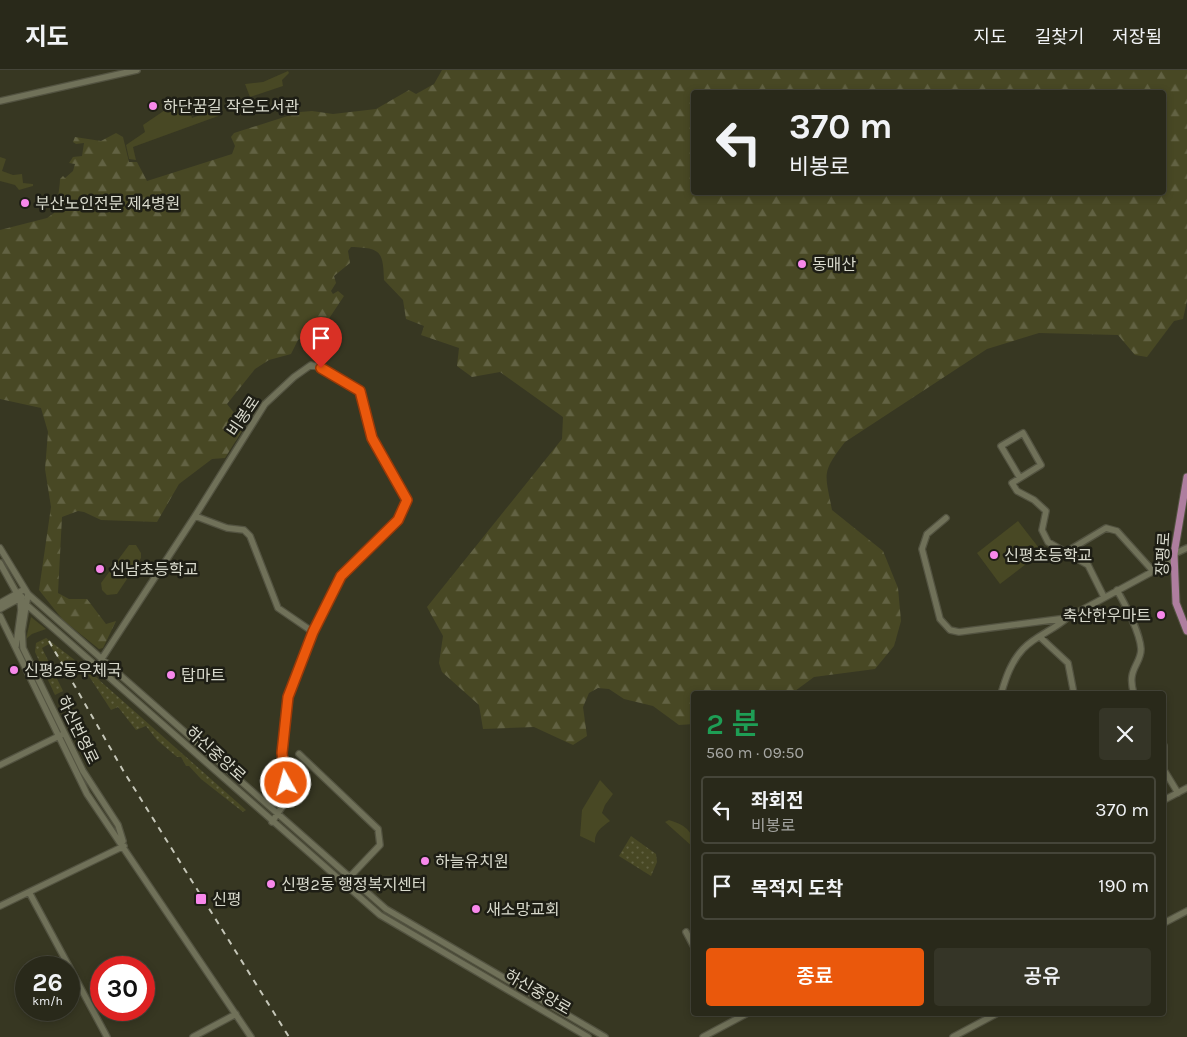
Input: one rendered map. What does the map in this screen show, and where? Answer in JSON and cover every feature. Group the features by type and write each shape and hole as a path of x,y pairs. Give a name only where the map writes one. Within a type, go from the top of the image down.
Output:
{"main road":[{"name":"장평로","path":"1187,478 1174,557 1176,603 1187,631"}],"street":[{"path":"0,101 137,70"},
{"name":"비봉로","path":"97,666 195,516 265,404 294,377 311,365 321,368 360,391 372,438 407,500 398,520 341,576 313,632 288,697 282,753 288,798 272,822"},
{"path":"1020,478 1001,446 1023,434 1042,465 1012,483 1017,491 1034,500 1046,511 1042,530 1048,542 1088,564 1104,597"},
{"path":"195,516 227,528 244,530 250,536 278,608 313,632"},
{"path":"946,518 927,534 922,549 940,619 944,626 959,632 1067,618"},
{"path":"1066,552 1106,528 1117,531 1153,571"},
{"path":"0,548 26,591 386,909 605,1037"},
{"path":"1002,691 1006,673 1024,648 1067,618 1153,571 1187,548"},
{"name":"하신중앙로","path":"0,563 18,596 27,605 380,915 588,1037"},
{"path":"1118,590 1130,613 1141,649 1132,672 1131,684 1133,691"},
{"path":"0,609 26,591"},
{"name":"하신번영로","path":"26,591 27,605 22,631 23,648 87,794 252,1037"},
{"path":"0,602 18,596"},
{"path":"16,648 21,610 18,596"},
{"name":"하신번영로","path":"0,616 61,734"},
{"path":"1040,638 1068,663 1073,691"},
{"path":"0,765 61,734"},
{"path":"299,754 378,829 380,845 343,884"},
{"path":"1166,773 1178,793"},
{"path":"1166,799 1187,788"},
{"path":"0,906 124,846"},
{"path":"29,892 108,1037"},
{"path":"380,915 386,909"},
{"path":"1166,922 1187,911"},
{"path":"686,932 691,941"},
{"path":"193,1037 236,1014"},
{"path":"730,1016 732,1021"},
{"path":"703,1037 742,1016"},
{"path":"953,1037 992,1016"}],"green space":[{"path":"442,70 1187,70 1187,301 1183,319 1174,321 1147,357 1135,355 1118,335 1039,333 987,349 845,442 828,467 827,480 832,510 883,551 898,588 901,621 894,646 875,669 814,677 795,691 691,691 691,724 679,725 653,706 624,699 609,689 598,688 589,693 583,707 587,736 573,745 534,727 483,729 479,705 442,672 439,663 443,636 427,607 562,439 563,417 500,372 472,377 457,366 459,348 421,335 424,326 406,319 403,300 384,280 383,263 378,253 369,248 351,247 348,251 350,263 334,276 336,283 331,291 333,294 338,291 344,296 326,323 298,340 291,354 269,360 255,369 227,404 245,426 225,458 212,459 179,484 157,522 101,520 78,511 62,517 58,593 69,599 87,599 106,624 116,621 103,648 99,649 63,620 39,590 51,507 45,469 48,432 41,408 0,399 0,230 47,218 54,213 60,179 63,176 65,178 73,171 75,164 69,163 73,157 82,156 84,143 76,144 73,142 75,137 101,141 116,133 123,137 129,162 137,162 147,181 232,154 235,146 231,137 234,133 300,112 312,111 333,114 376,109 409,90 416,94 434,84"},
{"path":"288,71 289,73 282,80 283,86 250,97 245,84 263,82"},
{"path":"186,101 192,118 219,108 221,115 133,147 136,160 129,159 126,145 145,132 143,125 165,110"},
{"path":"0,157 6,159 2,171 13,175 22,174 23,183 33,184 33,186 19,190 15,185 0,181"},
{"path":"1018,521 1042,552 1000,584 977,553"},
{"path":"129,545 136,545 141,553 141,558 117,594 107,595 102,590 101,583"},
{"path":"31,617 46,629 32,634 26,639"},
{"path":"46,638 76,661 64,667 49,644 42,648 63,691 55,695 35,652 36,643"},
{"path":"81,664 246,810 243,812 201,779 189,766 186,766 181,757 177,757 157,740 146,726 136,730 118,707 111,710"},
{"path":"600,780 613,794 602,813 610,821 597,833 595,843 580,836 582,810"},
{"path":"669,820 688,829 691,835 691,845 665,822"},
{"path":"631,836 656,854 657,862 651,876 619,856"}],"railway":[{"path":"49,641 124,772 289,1037"}],"place":[{"name":"하단꿈길 작은도서관","path":"153,106"},
{"name":"부산노인전문 제4병원","path":"25,203"},
{"name":"동매산","path":"802,264"},
{"name":"신평초등학교","path":"994,555"},
{"name":"신남초등학교","path":"100,569"},
{"name":"축산한우마트","path":"1161,615"},
{"name":"신평2동우체국","path":"14,670"},
{"name":"탑마트","path":"171,675"},
{"name":"하늘유치원","path":"425,861"},
{"name":"신평2동 행정복지센터","path":"271,884"},
{"name":"신평","path":"201,899"},
{"name":"새소망교회","path":"476,909"}],"route":[{"path":"286,783 282,753 288,697 313,632 341,576 398,520 407,500 372,438 360,391 321,368"}]}
